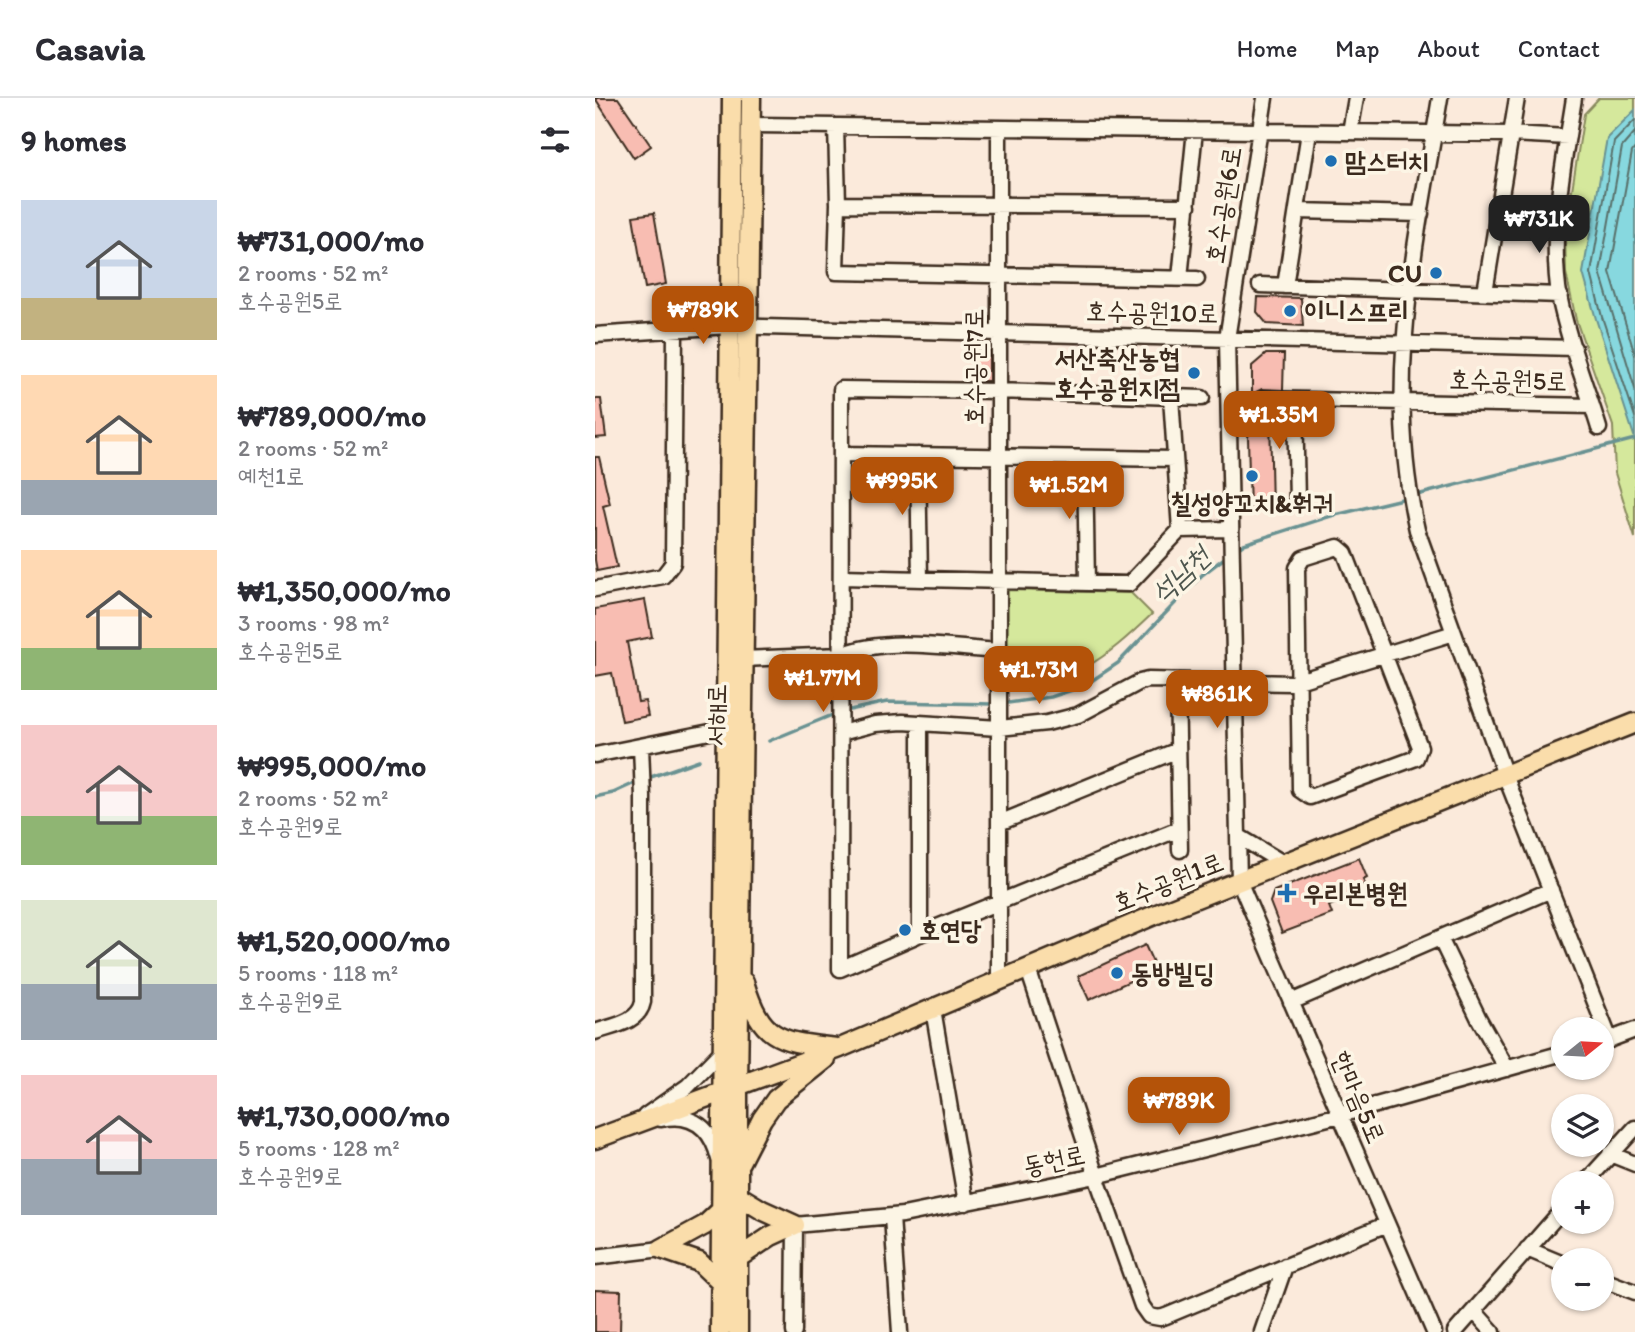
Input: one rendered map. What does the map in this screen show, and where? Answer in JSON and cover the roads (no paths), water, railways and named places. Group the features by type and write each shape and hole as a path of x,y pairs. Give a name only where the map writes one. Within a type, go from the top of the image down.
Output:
{"main road":[{"name":"서해로","path":"720,1332 720,1211 729,1165 730,1088 740,964 743,659 732,98"},
{"name":"서해로","path":"730,1088 722,1051 725,729 737,327 751,98"},
{"name":"호수공원1로","path":"595,1139 840,1048 1283,863 1635,723"},
{"path":"740,964 751,1002 772,1034 791,1043 840,1048"},
{"path":"729,1165 776,1099 840,1048"},
{"name":"서해로","path":"729,1165 739,1196 739,1332"},
{"path":"739,1196 795,1225"},
{"path":"661,1249 698,1230 720,1211"},
{"path":"738,1258 771,1236 795,1225"},
{"path":"661,1249 691,1258 708,1269 720,1282"}],"street":[{"name":"호수공원6로","path":"1234,683 1227,338 1265,98"},
{"path":"1350,132 1356,98"},
{"path":"1440,98 1408,290 1402,344 1401,402 1407,479 1414,518 1454,633 1597,1017"},
{"path":"1485,292 1517,98"},
{"name":"호수공원5로","path":"1262,399 1592,406 1560,295 1556,235 1574,98"},
{"path":"750,125 1511,134 1568,137"},
{"path":"836,126 836,272 1196,279"},
{"name":"호수공원7로","path":"999,128 999,722"},
{"path":"1180,278 1195,130"},
{"path":"1285,286 1309,132"},
{"path":"838,204 1188,206"},
{"path":"1297,211 1421,214"},
{"path":"1260,285 1560,295"},
{"name":"호수공원10로","path":"595,335 737,327 1574,348"},
{"path":"595,589 663,576 673,563 675,330"},
{"path":"1179,829 840,969 841,389 1202,397"},
{"path":"1171,397 1181,530"},
{"path":"1296,400 1297,503"},
{"path":"1592,406 1599,428"},
{"path":"841,454 1175,459"},
{"path":"918,455 920,579"},
{"path":"1085,458 1087,583"},
{"path":"841,577 1129,584 1181,530 1231,528"},
{"path":"1338,547 1345,553 1384,655 1420,747 1416,758 1310,797 1300,790 1297,568 1303,558 1338,547"},
{"path":"841,733 875,724 904,722 1047,723 1078,715 1148,680 1234,683 1298,681 1454,633"},
{"path":"743,659 841,655 854,649 872,646 907,645 999,651"},
{"path":"1177,681 1180,850"},
{"path":"1234,683 1239,881"},
{"path":"999,722 999,982"},
{"path":"920,723 920,934"},
{"path":"595,755 725,729"},
{"path":"595,1032 631,1020 642,1010 641,746"},
{"path":"999,824 1178,750"},
{"path":"1238,836 1283,863"},
{"name":"한마음5로","path":"1239,881 1434,1332"},
{"path":"1291,1002 1551,890"},
{"path":"1440,938 1479,1019 1507,1069"},
{"path":"1028,970 1096,1177 1142,1306 1149,1316 1167,1316 1387,1224"},
{"path":"933,1009 966,1203"},
{"path":"1614,1038 1635,1030"},
{"path":"632,1125 688,1086 722,1051"},
{"name":"동헌로","path":"795,1225 892,1217 1096,1177 1340,1115 1551,1056"},
{"path":"632,1125 670,1117 692,1119 703,1126 729,1165"},
{"path":"1614,1150 1635,1128"},
{"path":"1614,1156 1635,1164"},
{"path":"1595,1171 1607,1157"},
{"path":"892,1217 900,1332"},
{"path":"1455,1332 1551,1222"},
{"path":"793,1332 795,1225"},
{"path":"595,1257 661,1249"},
{"path":"1527,1249 1551,1259"},
{"path":"1262,1332 1285,1266"},
{"path":"1614,1284 1635,1292"},
{"path":"1474,1311 1493,1332"}],"water":[{"path":"1635,110 1635,439 1583,273 1607,138"}],"waterway":[{"name":"석남천","path":"1413,496 1635,439"},
{"name":"석남천","path":"1236,550 1244,544 1331,516 1406,498"},
{"name":"석남천","path":"1001,704 1051,697 1084,686 1118,663 1202,575 1227,556"},
{"name":"석남천","path":"845,711 887,702 994,704"},
{"name":"석남천","path":"769,741 837,713"},
{"name":"석남천","path":"648,778 699,760"},
{"name":"석남천","path":"595,797 613,793 637,782"}],"place":[{"name":"맘스터치","path":"1331,161"},
{"name":"CU","path":"1436,273"},
{"name":"이니스프리","path":"1290,311"},
{"name":"서산축산농협 호수공원지점","path":"1194,373"},
{"name":"칠성양꼬치&훠궈","path":"1252,476"},
{"name":"우리본병원","path":"1287,893"},
{"name":"호연당","path":"905,930"},
{"name":"동방빌딩","path":"1117,973"}]}
